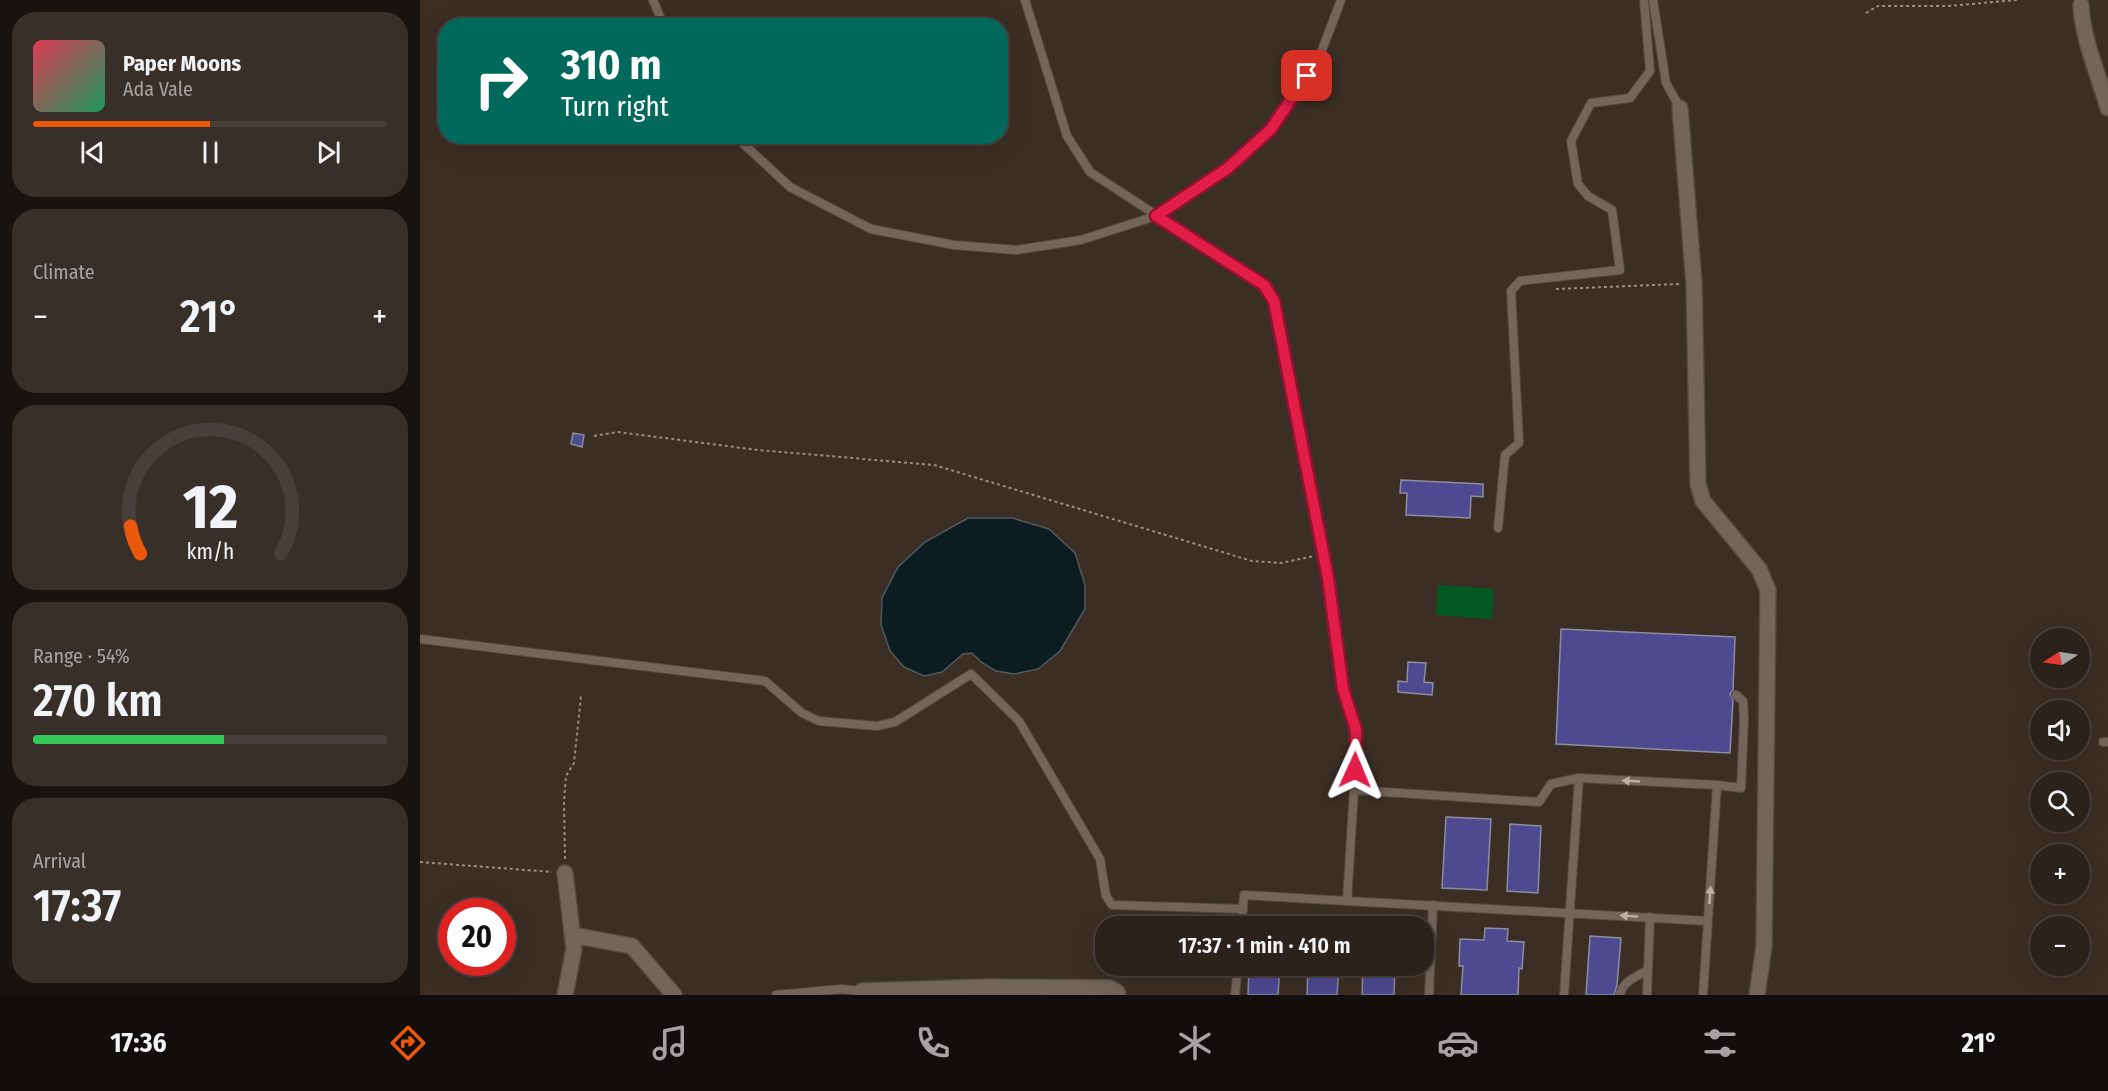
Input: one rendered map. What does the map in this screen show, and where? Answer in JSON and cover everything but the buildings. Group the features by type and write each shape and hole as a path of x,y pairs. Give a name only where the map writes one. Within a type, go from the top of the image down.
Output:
{"street":[{"path":"2082,5 2087,37 2108,108"},
{"path":"1680,108 1694,284 1698,484 1703,501 1759,569 1768,590 1764,946 1757,995"},
{"path":"565,873 574,949 566,995"},
{"path":"572,935 632,946 674,995"},
{"path":"862,993 1110,988 1118,995"}],"lane":[{"path":"653,0 660,18"},
{"path":"1024,0 1067,136 1090,172 1140,202 1156,216 1264,285 1274,301 1323,555 1343,689 1356,730 1347,901"},
{"path":"743,144 789,187 871,229 954,245 1016,250 1081,240 1156,216 1228,168 1271,129 1319,58 1341,0"},
{"path":"1498,528 1505,455 1519,443 1511,291 1520,281 1620,270 1612,210 1588,196 1578,184 1571,141 1591,103 1630,98 1650,71 1644,0"},
{"path":"1653,0 1666,83 1680,108"},
{"path":"420,639 765,681 802,713 819,721 877,726 896,722 971,674 1019,721 1100,858 1106,896 1112,905 1243,909"},
{"path":"1354,790 1539,802 1551,784 1579,778 1741,788 1744,719 1743,701 1736,695"},
{"path":"1564,995 1579,778"},
{"path":"1703,995 1717,785"},
{"path":"1242,916 1244,895 1708,921"},
{"path":"1429,995 1433,905"},
{"path":"1647,995 1650,917"},
{"path":"1620,995 1620,990 1628,982 1648,970"},
{"path":"1235,995 1237,976"},
{"path":"777,995 841,989 862,993"}],"path":[{"path":"1866,13 1878,6 1948,6 2017,0"},
{"path":"1547,289 1694,284"},
{"path":"594,436 618,432 758,450 934,465 1252,561 1281,563 1323,555"},
{"path":"420,862 565,873 566,776 574,763 581,696"}],"green space":[{"path":"1438,585 1494,589 1492,619 1436,615"}],"shaded area":[{"path":"968,518 1012,518 1049,529 1075,553 1085,585 1085,609 1060,651 1038,669 1014,674 996,671 972,653 963,654 942,672 924,676 904,667 890,651 881,625 882,598 898,567 925,542"}],"route":[{"path":"1307,76 1271,129 1228,168 1156,216 1264,285 1274,301 1328,578 1343,689 1356,730 1355,770"}]}
